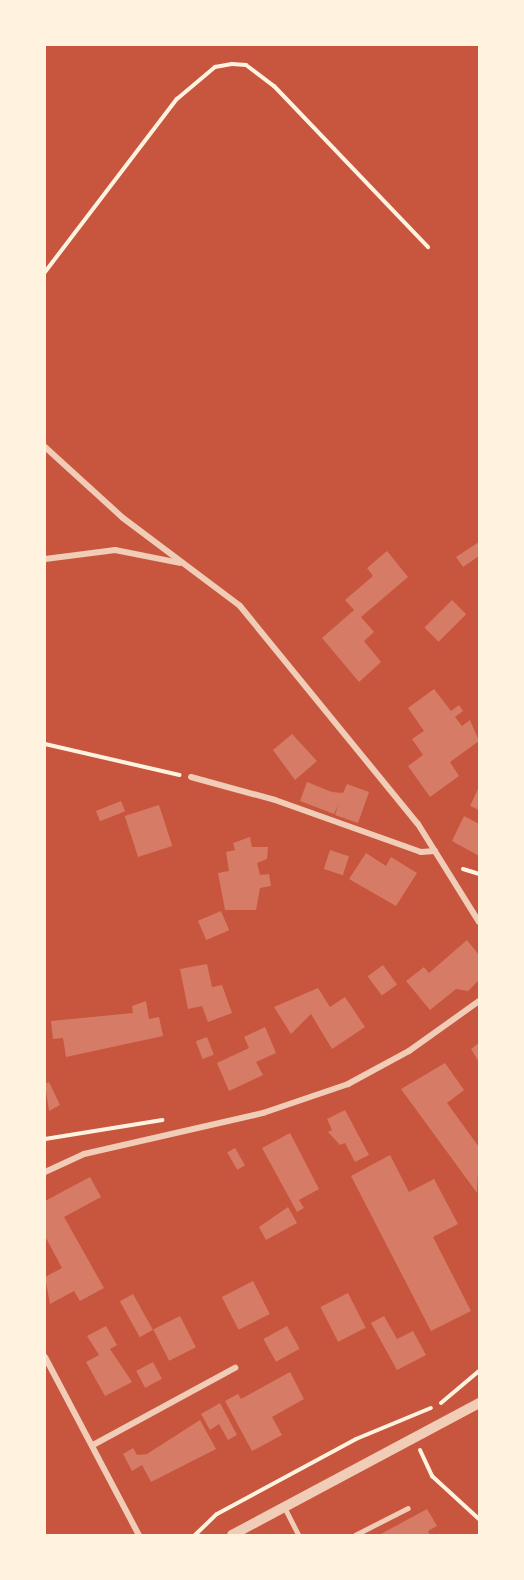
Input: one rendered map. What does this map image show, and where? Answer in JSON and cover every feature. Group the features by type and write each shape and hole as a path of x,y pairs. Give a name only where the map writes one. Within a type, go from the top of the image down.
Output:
{"street":[{"path":"45,447 123,518 240,606 343,726 435,851 479,922"},
{"path":"45,559 115,550 184,564"},
{"path":"191,777 275,800 421,852 435,851"},
{"path":"45,1172 84,1154 263,1113 348,1084 409,1051 479,1000"},
{"path":"45,1357 139,1535"},
{"path":"93,1445 235,1368"},
{"path":"232,1535 479,1402"}],"lane":[{"path":"284,1508 299,1535"},
{"path":"355,1535 408,1508"}],"path":[{"path":"45,272 122,168 193,81 215,67 246,65 274,86 428,247"},
{"path":"45,744 191,777"},
{"path":"45,1139 171,1118"},
{"path":"195,1535 217,1514 336,1450 440,1404 479,1371"},
{"path":"415,1438 432,1476 479,1519"}],"building":[{"path":"479,542 479,556 463,567 456,557"},
{"path":"387,551 408,577 361,617 374,632 364,641 381,662 359,682 322,638 354,610 345,600 373,576 367,568"},
{"path":"452,600 466,614 439,642 424,628"},
{"path":"434,689 451,711 459,705 463,711 455,717 462,726 470,720 479,741 450,762 459,776 430,797 408,766 423,755 412,739 424,731 408,708"},
{"path":"292,734 317,761 295,780 273,750"},
{"path":"307,782 332,792 343,793 347,784 369,792 358,823 335,815 339,803 334,814 300,801"},
{"path":"479,787 479,810 470,806"},
{"path":"121,801 125,811 100,821 96,811"},
{"path":"159,805 172,846 138,857 125,816"},
{"path":"464,816 479,824 479,856 452,841"},
{"path":"250,837 252,847 268,847 267,859 257,863 260,875 269,874 271,886 260,888 256,910 225,910 218,873 229,871 226,852 235,850 233,843"},
{"path":"330,850 349,856 343,875 324,869"},
{"path":"366,853 386,866 391,857 417,873 396,906 349,879"},
{"path":"221,911 229,930 206,940 198,921"},
{"path":"467,940 479,955 479,980 468,991 456,989 430,1010 406,981 424,967 429,973"},
{"path":"207,964 212,987 222,985 232,1013 208,1022 202,1006 188,1009 180,969"},
{"path":"383,965 397,984 382,996 368,976"},
{"path":"318,988 330,1007 345,997 365,1027 332,1049 311,1014 291,1034 274,1007"},
{"path":"146,1001 149,1019 159,1017 163,1036 66,1057 63,1038 53,1039 51,1021 133,1013 132,1006"},
{"path":"265,1027 276,1053 256,1062 263,1075 229,1091 217,1063 249,1048 244,1037"},
{"path":"207,1037 214,1055 203,1059 196,1041"},
{"path":"479,1043 479,1062 471,1049"},
{"path":"445,1063 464,1090 447,1103 479,1147 477,1193 401,1089"},
{"path":"49,1082 60,1105 49,1111 45,1084"},
{"path":"345,1110 369,1155 355,1162 345,1143 340,1145 328,1132 332,1130 327,1119"},
{"path":"290,1133 319,1189 299,1200 304,1208 297,1212 262,1148"},
{"path":"235,1148 245,1165 237,1170 227,1152"},
{"path":"390,1155 409,1192 434,1179 458,1224 433,1237 471,1311 431,1331 351,1176"},
{"path":"90,1177 101,1197 64,1217 104,1288 80,1301 74,1291 50,1304 45,1277 62,1268 45,1236 45,1201"},
{"path":"288,1207 297,1223 266,1240 259,1227"},
{"path":"253,1281 270,1314 239,1330 222,1297"},
{"path":"348,1293 366,1328 338,1342 320,1307"},
{"path":"133,1294 153,1330 140,1337 120,1301"},
{"path":"180,1316 196,1347 169,1361 153,1330"},
{"path":"384,1316 397,1339 413,1331 426,1355 397,1370 371,1323"},
{"path":"106,1326 117,1345 110,1349 132,1382 105,1396 86,1362 99,1355 87,1336"},
{"path":"287,1326 300,1349 276,1362 263,1339"},
{"path":"153,1362 162,1379 145,1388 136,1371"},
{"path":"290,1372 304,1399 272,1417 282,1435 252,1451 225,1401 238,1394 241,1399"},
{"path":"220,1403 237,1435 228,1440 219,1424 210,1430 201,1414"},
{"path":"200,1420 216,1449 151,1482 142,1465 132,1471 123,1454 133,1448 137,1455 147,1454"},
{"path":"427,1509 437,1526 428,1531 430,1535 379,1535"}]}
